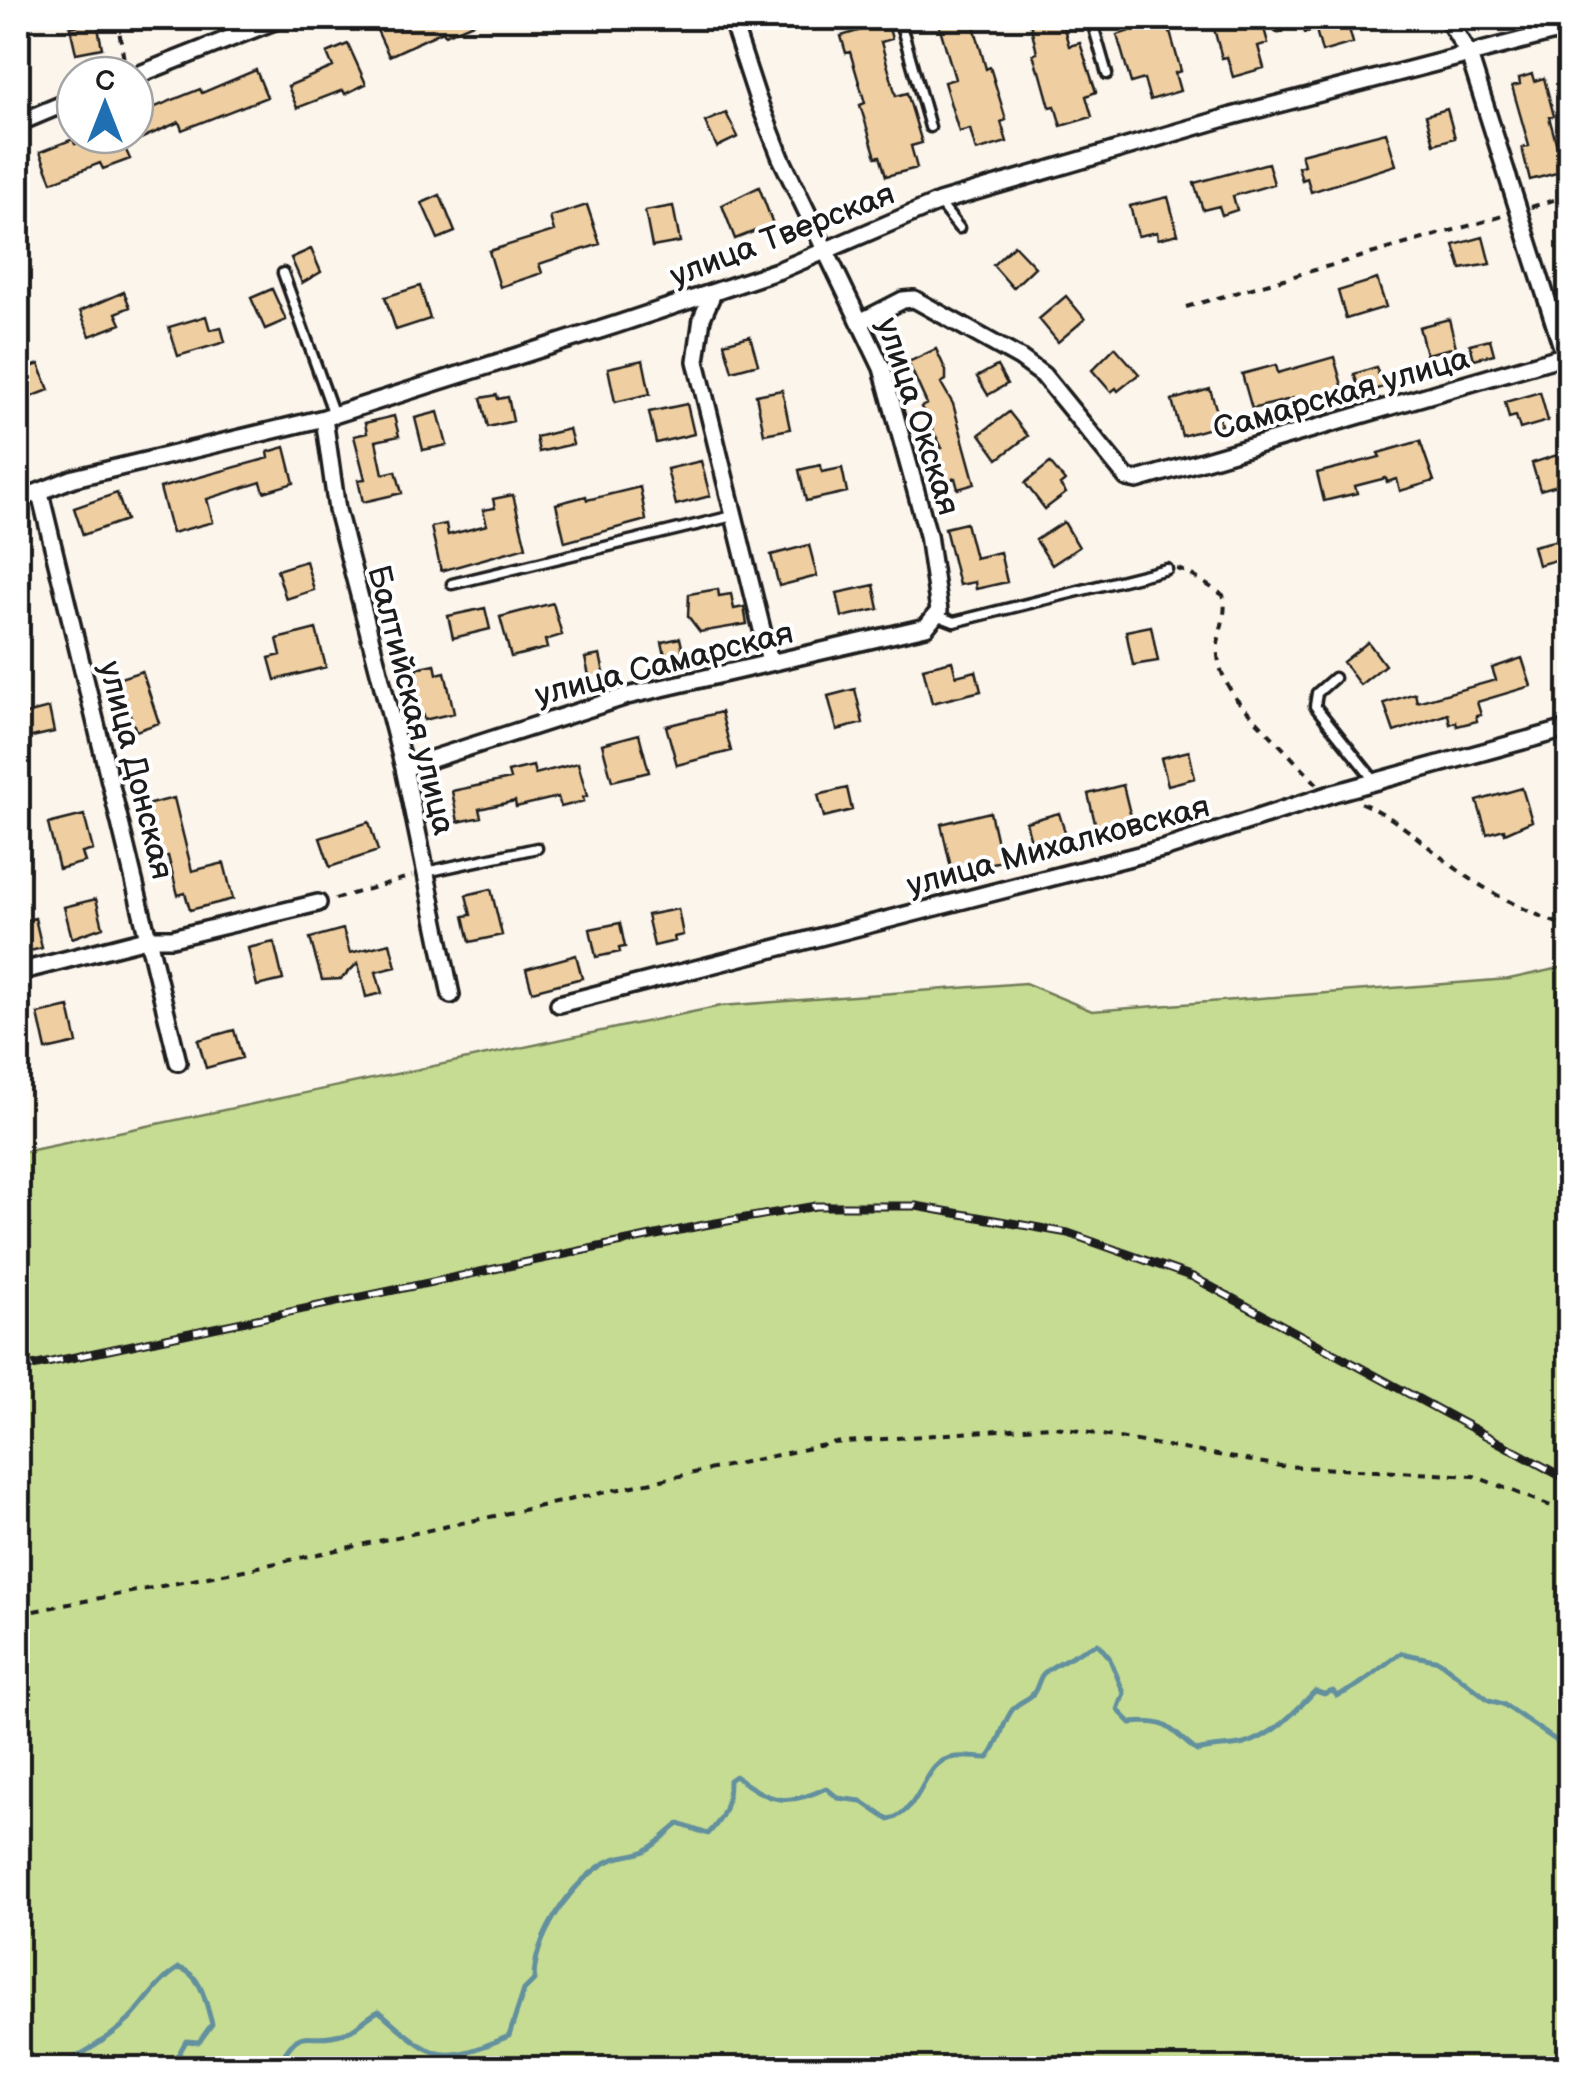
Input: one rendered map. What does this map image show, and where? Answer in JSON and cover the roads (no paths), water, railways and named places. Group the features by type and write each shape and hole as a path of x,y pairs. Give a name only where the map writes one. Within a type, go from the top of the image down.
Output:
{"street":[{"path":"155,67 282,18"},
{"path":"1447,18 1469,55 1570,372"},
{"name":"улица Окская","path":"733,23 756,97 782,158 882,368 928,534 940,603 936,615"},
{"name":"улица Тверская","path":"18,500 74,478 329,416 713,293 826,251 939,202 1232,116 1570,28"},
{"path":"18,123 55,107"},
{"path":"713,293 702,318 696,361 770,662"},
{"name":"Самарская улица","path":"862,321 914,298 1020,358 1043,375 1127,478 1153,477 1567,354"},
{"name":"Балтийская улица","path":"329,416 337,510 404,768 451,994"},
{"name":"улица Донская","path":"40,493 178,1062"},
{"name":"улица Самарская","path":"404,768 580,709 926,627 936,615"},
{"name":"улица Михалковская","path":"559,1004 1166,848 1331,794 1570,728"},
{"path":"22,971 150,938 172,938 322,902"}],"lane":[{"path":"733,23 771,18"},
{"path":"899,18 930,127"},
{"path":"1091,18 1107,74"},
{"path":"939,202 959,228"},
{"path":"283,273 329,416"},
{"path":"452,584 733,516"},
{"path":"936,615 954,622 1167,569"},
{"path":"1334,678 1317,693 1315,706 1375,782"},
{"path":"426,872 537,848"}],"waterway":[{"path":"276,2068 299,2038 344,2033 379,2011 413,2040 439,2053 467,2052 509,2036 524,1990 534,1980 547,1930 579,1885 605,1863 647,1850 679,1824 708,1834 722,1816 729,1780 735,1776 778,1799 800,1798 826,1788 838,1798 861,1801 889,1820 911,1805 929,1775 944,1760 988,1758 1009,1715 1034,1693 1043,1674 1098,1644 1109,1657 1124,1693 1118,1710 1131,1723 1154,1723 1168,1728 1197,1751 1255,1740 1283,1722 1315,1691 1333,1691 1337,1696 1347,1692 1401,1653 1439,1661 1489,1700 1503,1704 1570,1750"},
{"path":"55,2068 121,2027 158,1985 179,1968 198,1983 212,2024 199,2042 186,2041 171,2068"}],"railway":[{"path":"18,1369 704,1225 816,1206 916,1206 1068,1233 1193,1277 1570,1481"}]}
